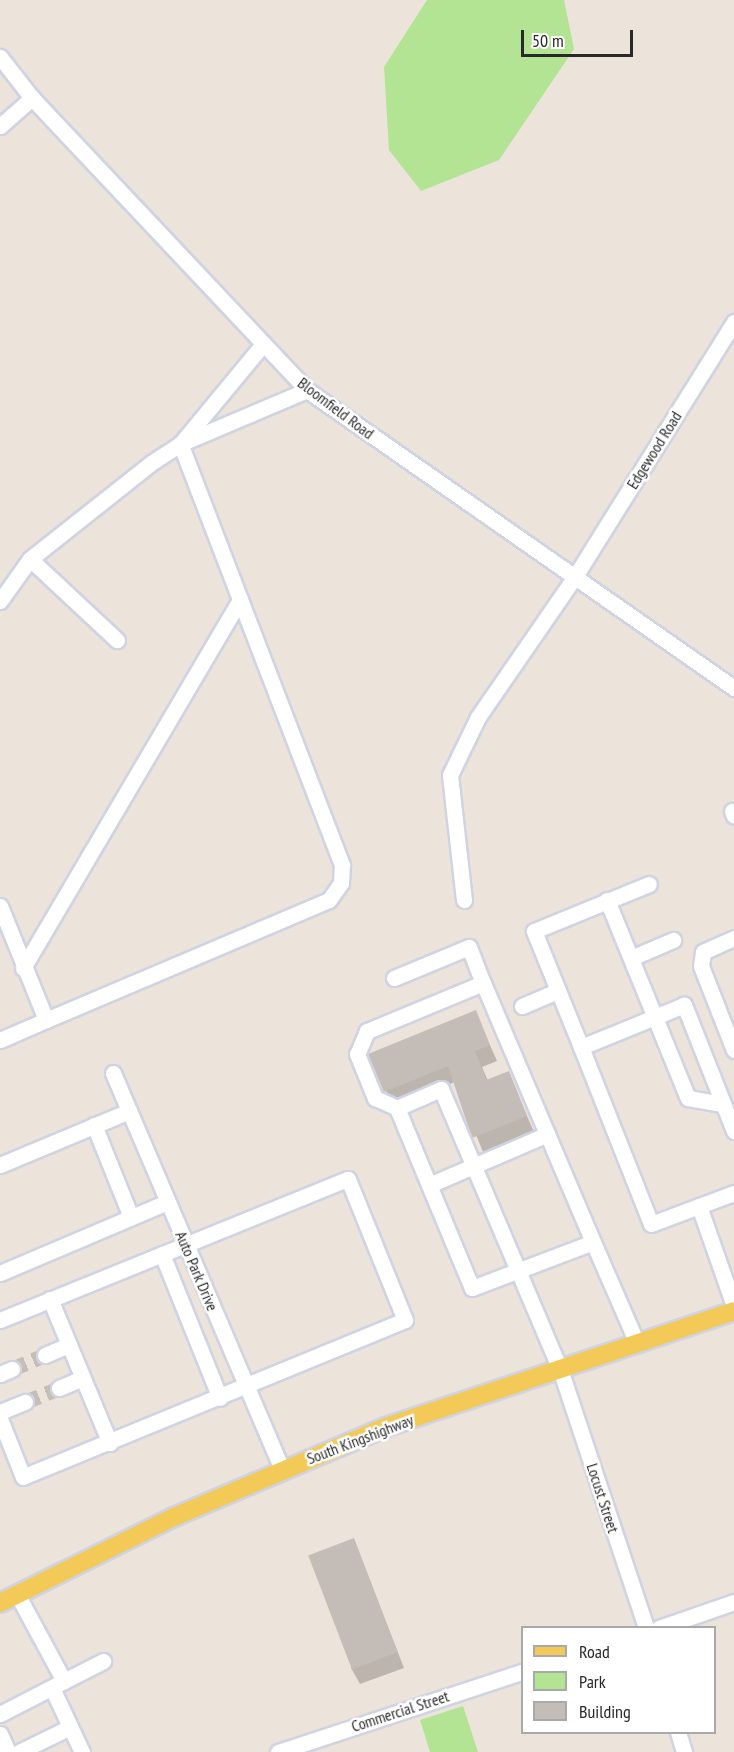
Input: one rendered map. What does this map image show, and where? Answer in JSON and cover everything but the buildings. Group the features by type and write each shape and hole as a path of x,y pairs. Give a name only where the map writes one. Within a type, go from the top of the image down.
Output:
{"main road":[{"name":"South Kingshighway","path":"0,1603 282,1469 386,1427 734,1309"}],"street":[{"name":"Bloomfield Road","path":"0,57 32,98 307,390 734,688"},
{"path":"0,126 32,98"},
{"name":"Edgewood Road","path":"464,900 450,775 478,717 574,578 734,322"},
{"path":"0,601 30,559 180,444 263,344"},
{"path":"180,444 307,390"},
{"path":"0,1040 329,900 341,883 342,865 240,599 190,481 180,444"},
{"path":"30,559 117,640"},
{"path":"23,968 240,599"},
{"path":"649,884 534,931 651,1224 734,1193"},
{"path":"607,900 688,1098 723,1104"},
{"path":"0,906 23,968 46,1020"},
{"path":"734,938 703,952 700,966 734,1050"},
{"path":"631,958 673,940"},
{"path":"394,978 469,947 592,1242 637,1343"},
{"path":"483,982 367,1031 357,1054 375,1098 397,1108 472,1288 592,1242"},
{"path":"522,1006 558,992"},
{"path":"581,1047 684,1005 734,1131"},
{"name":"Auto Park Drive","path":"113,1073 282,1469"},
{"name":"Locust Street","path":"397,1108 441,1089 560,1369 645,1626"},
{"path":"0,1165 129,1111"},
{"path":"94,1125 131,1217"},
{"path":"429,1185 548,1134"},
{"path":"0,1320 348,1179 405,1320 247,1387 23,1477 0,1419"},
{"path":"0,1273 167,1202"},
{"path":"699,1206 734,1309"},
{"path":"162,1254 220,1398"},
{"path":"50,1299 110,1443"},
{"path":"45,1355 69,1345"},
{"path":"59,1388 82,1378"},
{"path":"0,1412 25,1402"},
{"path":"17,1594 58,1685 70,1727 82,1752"},
{"path":"665,1626 734,1602"},
{"path":"0,1714 103,1661"},
{"name":"Commercial Street","path":"278,1752 521,1672"},
{"path":"19,1752 70,1727"},
{"path":"0,1734 8,1752"},
{"path":"679,1734 684,1752"}],"green space":[{"path":"427,0 564,0 574,49 499,160 421,191 389,150 384,67"},
{"path":"463,1706 478,1752 430,1752 420,1720"}],"tunnel":[{"path":"12,1369 45,1355"},
{"path":"25,1402 59,1388"}]}
